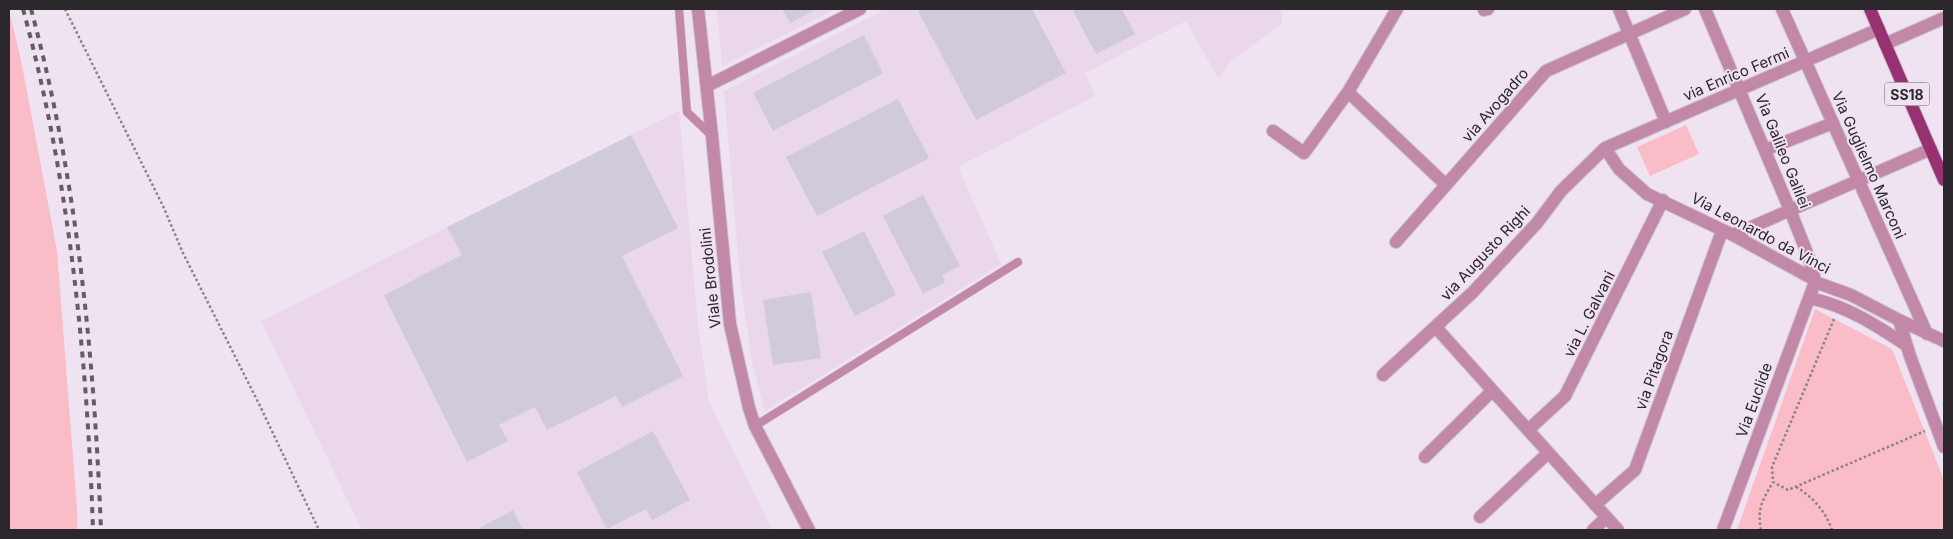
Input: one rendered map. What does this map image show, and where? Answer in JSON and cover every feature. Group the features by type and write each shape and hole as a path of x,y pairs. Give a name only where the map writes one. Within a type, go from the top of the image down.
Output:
{"main road":[{"name":"SS18","path":"1870,9 1944,180"}],"street":[{"name":"Viale Brodolini","path":"698,9 730,324 749,408 756,426 808,530"},
{"path":"707,86 860,9"},
{"path":"1273,131 1304,153 1348,92 1397,9"},
{"path":"1619,9 1666,122"},
{"name":"via Avogadro","path":"1396,242 1546,72 1685,9"},
{"name":"Via Galileo Galilei","path":"1705,9 1790,210 1815,281"},
{"name":"Via Guglielmo Marconi","path":"1782,9 1927,334"},
{"path":"1885,44 1944,18"},
{"name":"via Enrico Fermi","path":"1605,148 1879,29"},
{"path":"1348,92 1446,185"},
{"path":"1765,150 1832,122"},
{"name":"Via Leonardo da Vinci","path":"1605,148 1619,169 1647,194 1663,200 1728,233 1815,281 1851,295 1944,341"},
{"name":"via Augusto Righi","path":"1383,375 1473,292 1537,222 1561,191 1605,148"},
{"path":"1728,233 1790,210 1931,149"},
{"name":"via L. Galvani","path":"1528,430 1565,396 1663,200"},
{"name":"via Pitagora","path":"1595,505 1635,470 1728,233"},
{"name":"Via Euclide","path":"1723,530 1815,281"},
{"path":"1809,298 1826,301 1857,315 1906,345"},
{"path":"1899,320 1906,345 1944,447"},
{"path":"1437,326 1440,332 1492,391 1618,530"},
{"path":"1425,457 1492,391"},
{"path":"1480,517 1548,453"},
{"path":"1593,530 1606,518"}],"lane":[{"path":"679,9 687,112 712,136"},
{"path":"756,426 1018,262"}],"path":[{"path":"65,9 163,206 183,253 261,408 319,530"},
{"path":"1761,530 1759,518 1760,505 1773,482 1772,467 1834,319"},
{"path":"1773,482 1788,490 1925,432"},
{"path":"1795,486 1825,514 1832,530"}],"shaded area":[{"path":"717,9 836,9 722,66"},
{"path":"886,9 1282,9 1282,24 1233,59 1218,78 1186,21 1085,73 1095,96 958,167 1001,264 765,411 752,363 740,278 724,91"},
{"path":"9,10 21,60 57,251 77,509 77,530 9,530"},
{"path":"679,111 698,325 709,401 772,530 362,530 261,321"},
{"path":"1686,125 1699,154 1650,176 1637,147"},
{"path":"1815,309 1892,349 1944,480 1944,530 1737,530"}],"building":[{"path":"782,9 817,9 790,23"},
{"path":"917,9 1032,9 1066,73 976,120"},
{"path":"1072,9 1122,9 1135,34 1096,54"},
{"path":"864,35 883,73 773,131 753,93"},
{"path":"898,99 929,158 817,216 786,157"},
{"path":"631,135 678,228 622,256 683,376 622,407 616,396 547,430 535,407 499,425 508,441 467,462 384,295 462,255 447,227"},
{"path":"923,195 960,266 942,275 945,282 923,294 883,216"},
{"path":"864,231 896,295 855,316 822,252"},
{"path":"811,292 821,358 773,365 763,300"},
{"path":"653,431 690,500 652,520 646,509 607,529 577,472"},
{"path":"513,510 523,530 476,530"}],"railway":[{"path":"23,9 52,137 73,267 86,399 93,530"},
{"path":"31,9 47,73 60,138 72,202 81,268 94,399 101,530"}]}
